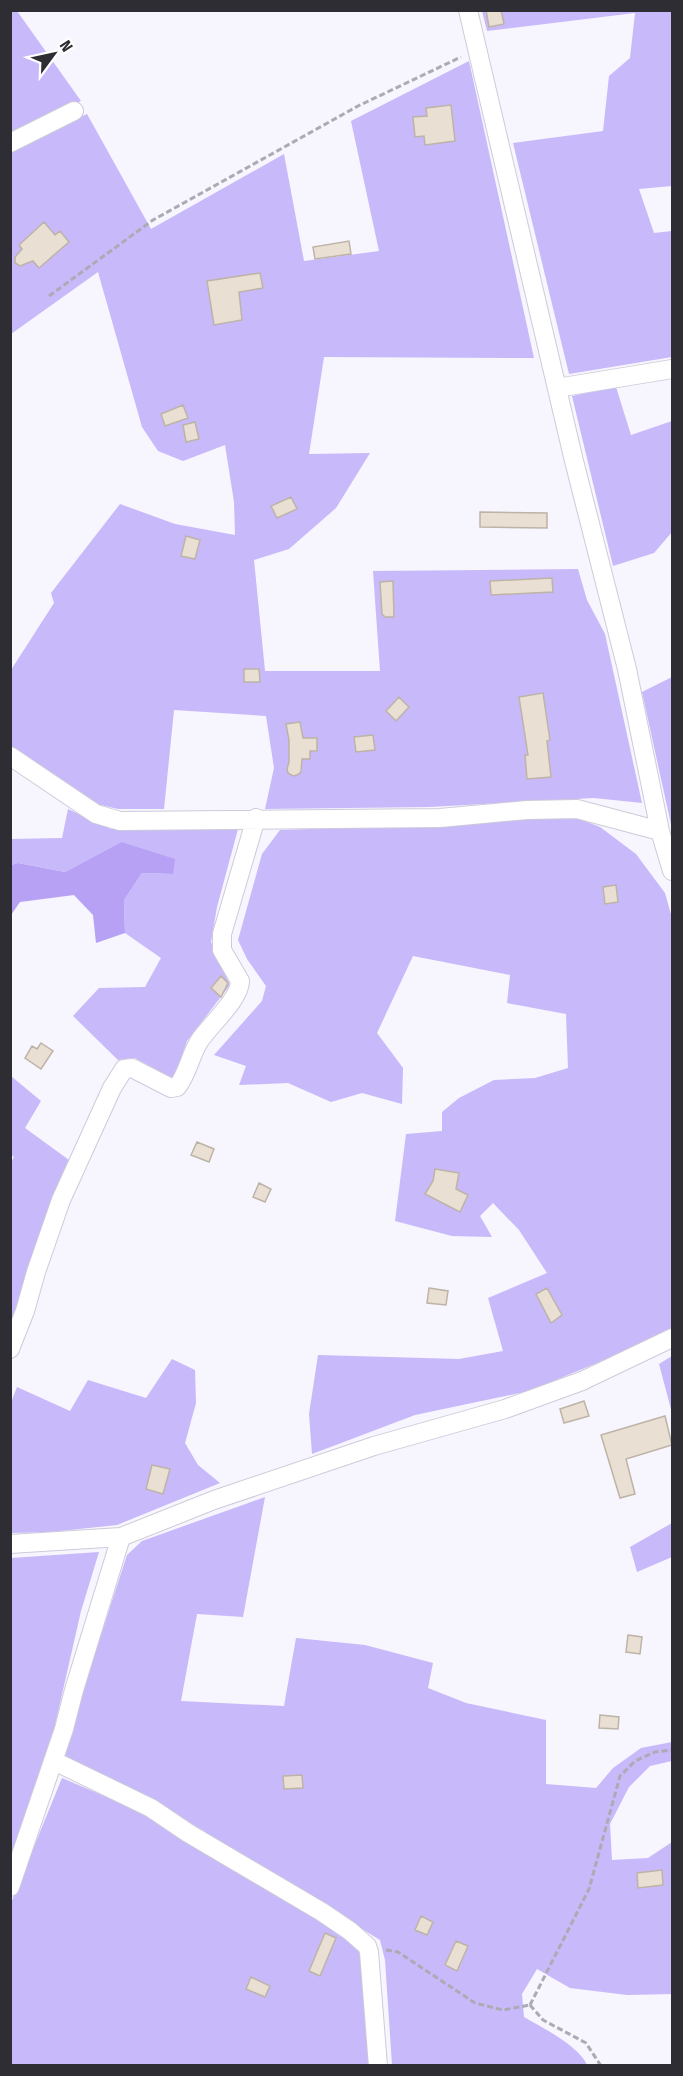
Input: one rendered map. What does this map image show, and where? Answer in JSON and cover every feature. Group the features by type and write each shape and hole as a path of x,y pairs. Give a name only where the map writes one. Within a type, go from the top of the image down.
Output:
{"street":[{"path":"468,10 557,388 627,669 660,831 672,871"},
{"path":"10,143 74,111"},
{"path":"557,388 672,369"},
{"path":"10,756 96,814 130,821 440,818 527,810 577,809 660,831"},
{"path":"10,1349 25,1311 61,1200 112,1088 124,1069 132,1068 171,1088 177,1088 199,1042 238,992 240,981 222,950 222,934 256,818"},
{"path":"10,1544 122,1537 214,1500 363,1449 516,1405 582,1381 672,1338"},
{"path":"10,1887 54,1761 122,1537"},
{"path":"54,1761 151,1808 188,1833 322,1912 350,1931 367,1947 378,2066"}],"path":[{"path":"49,296 153,220 358,106 477,50"},
{"path":"530,2005 589,1889 620,1776 635,1761 655,1752 672,1750"},
{"path":"369,1952 384,1950 398,1952 475,2003 503,2010 530,2005"},
{"path":"530,2005 543,2020 586,2043 602,2066"}],"shaded area":[{"path":"10,11 17,11 81,101 11,136"},
{"path":"482,11 672,11 672,186 639,189 654,233 672,231 672,357 569,374 513,143 603,131 609,76 630,58 635,13 487,31"},
{"path":"469,61 534,358 324,357 309,454 370,453 336,508 289,549 254,560 265,671 380,671 373,571 578,569 587,600 605,634 642,803 594,798 430,807 265,809 274,768 266,716 174,710 164,809 118,809 92,803 11,749 11,670 54,603 51,593 120,504 175,524 235,535 234,502 225,445 183,461 158,451 142,427 98,272 11,334 11,150 87,114 151,229 284,154 304,261 379,251 351,121"},
{"path":"616,387 631,435 672,421 672,532 654,553 613,566 572,396"},
{"path":"672,677 672,829 642,692"},
{"path":"68,809 111,829 238,829 217,907 211,942 230,985 187,1041 174,1080 135,1058 118,1060 73,1016 99,988 145,987 161,958 125,933 124,900 142,873 173,874 121,842 65,872 18,863 11,865 11,839 62,838"},
{"path":"553,817 577,818 600,827 636,854 665,893 672,918 672,1328 648,1342 529,1391 415,1415 312,1454 309,1414 318,1355 459,1359 503,1351 488,1298 547,1273 519,1230 493,1203 480,1216 492,1237 452,1236 395,1221 406,1134 442,1131 442,1112 459,1098 494,1080 535,1078 568,1068 566,1014 507,1003 510,975 413,956 377,1033 403,1068 402,1104 362,1093 331,1102 288,1083 239,1085 246,1066 214,1055 262,1001 266,986 247,959 238,940 262,854 280,830 456,824"},
{"path":"121,842 175,859 173,874 142,873 124,900 125,933 96,943 93,915 74,895 20,902 11,915 11,865 18,863 65,872"},
{"path":"11,1076 41,1101 25,1128 69,1160 11,1332 10,1164 14,1157 10,1154"},
{"path":"672,1356 672,1413 659,1364"},
{"path":"172,1359 195,1370 196,1403 185,1443 198,1465 220,1483 117,1525 51,1532 11,1533 10,1405 17,1387 70,1411 88,1380 146,1398"},
{"path":"265,1497 243,1617 197,1614 181,1701 284,1706 296,1638 365,1645 433,1663 428,1688 466,1703 546,1720 546,1784 596,1788 613,1768 641,1748 672,1742 672,1761 650,1766 629,1787 610,1824 612,1860 648,1858 672,1842 672,1994 627,1995 570,1988 537,1969 522,1994 524,2017 569,2044 587,2065 392,2065 385,1960 380,1940 150,1798 62,1755 127,1555 142,1541"},
{"path":"672,1523 672,1557 637,1572 630,1547"},
{"path":"99,1552 81,1611 50,1747 11,1864 11,1558"},
{"path":"62,1778 144,1813 346,1935 361,1953 370,2065 11,2066 11,1903"}],"building":[{"path":"486,10 501,10 504,24 489,27"},
{"path":"451,105 455,141 425,145 424,136 415,137 413,117 427,116 426,108"},
{"path":"44,222 55,235 60,231 69,242 39,268 33,261 20,266 15,263 15,257 22,249 19,245"},
{"path":"349,241 351,254 315,259 313,247"},
{"path":"260,273 263,288 239,292 242,320 214,325 207,281"},
{"path":"183,405 188,418 165,426 161,414"},
{"path":"195,422 199,439 186,442 183,425"},
{"path":"291,497 297,509 277,518 271,506"},
{"path":"480,512 547,513 547,528 480,527"},
{"path":"186,536 200,540 195,559 181,556"},
{"path":"552,578 553,592 491,595 490,581"},
{"path":"393,581 394,617 385,617 382,614 380,582"},
{"path":"244,669 259,669 260,682 244,682"},
{"path":"543,693 550,740 547,741 551,777 527,779 525,755 528,755 519,697"},
{"path":"399,697 409,707 396,721 386,711"},
{"path":"300,722 303,738 317,738 317,751 310,751 310,759 302,759 301,772 293,776 288,773 287,769 289,740 286,724"},
{"path":"373,735 375,750 356,752 354,737"},
{"path":"616,885 618,902 605,904 603,887"},
{"path":"221,976 228,983 221,997 211,988"},
{"path":"41,1043 53,1051 41,1069 25,1058 32,1046 37,1049"},
{"path":"197,1142 214,1149 209,1162 191,1155"},
{"path":"435,1169 459,1173 456,1189 468,1195 460,1212 425,1194 433,1181"},
{"path":"259,1183 271,1189 265,1202 253,1197"},
{"path":"429,1288 448,1291 446,1305 427,1303"},
{"path":"547,1288 562,1315 551,1323 536,1294"},
{"path":"584,1401 589,1416 564,1423 560,1409"},
{"path":"665,1416 672,1445 626,1459 635,1494 620,1498 601,1435"},
{"path":"152,1465 170,1469 163,1494 146,1489"},
{"path":"628,1635 642,1637 640,1654 626,1652"},
{"path":"600,1715 619,1717 618,1729 599,1728"},
{"path":"302,1775 303,1788 284,1789 283,1776"},
{"path":"662,1870 663,1885 638,1888 637,1873"},
{"path":"421,1916 433,1922 427,1935 415,1930"},
{"path":"325,1933 336,1938 320,1976 309,1971"},
{"path":"456,1941 468,1946 457,1971 445,1965"},
{"path":"251,1977 270,1986 265,1997 246,1989"}]}
